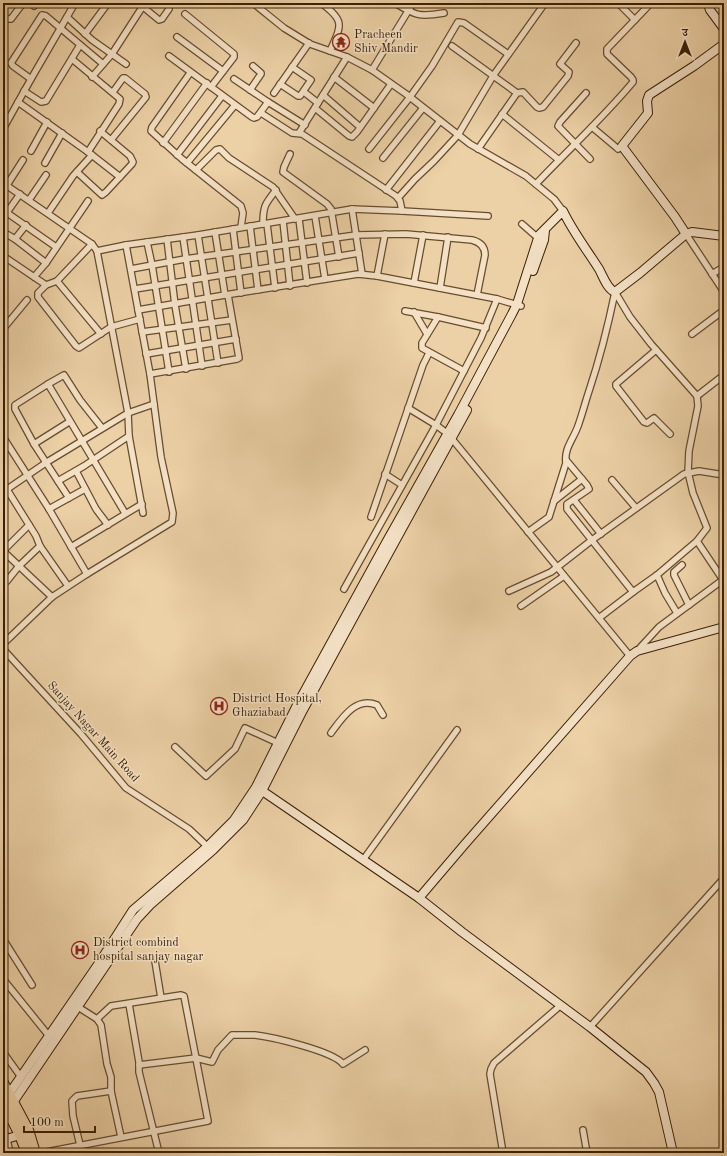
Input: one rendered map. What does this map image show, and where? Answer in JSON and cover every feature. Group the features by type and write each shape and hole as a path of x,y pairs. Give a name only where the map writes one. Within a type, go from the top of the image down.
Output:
{"highway":[{"path":"3,1083 27,1153"},
{"path":"9,1099 28,1130 35,1153"}],"street":[{"path":"3,17 11,19 23,3"},
{"path":"3,129 75,3"},
{"path":"85,34 108,3"},
{"path":"92,77 112,54 142,5 159,20 162,19 169,9 167,3"},
{"path":"253,3 284,28 308,43 346,57 372,70 478,149 516,169 536,184 554,200 563,211 573,231 610,289 615,292 630,317 656,350 697,396 698,406 689,451 688,472 693,493 707,528 697,541 657,575 599,618"},
{"path":"321,3 336,16 340,25 330,51"},
{"path":"395,3 408,11 420,15 428,16 444,13"},
{"path":"372,70 413,3"},
{"path":"398,198 458,135 493,76 545,3"},
{"path":"618,3 635,20"},
{"path":"536,184 592,127 633,82 633,78 606,52 608,46 651,3"},
{"path":"712,3 709,7 710,10 724,29"},
{"path":"163,143 209,85 234,57 234,54 185,14"},
{"path":"31,79 13,66 12,61 42,15 46,16 103,64"},
{"path":"67,17 97,44 126,64"},
{"path":"369,149 410,97 434,63 458,22 464,23 508,54"},
{"path":"177,37 223,71"},
{"path":"274,93 308,43"},
{"path":"452,46 517,93 522,92 537,107 541,108 568,76 569,72 560,64 560,62 576,43"},
{"path":"592,127 618,149 646,116 648,112 647,99 649,95 694,66 724,44"},
{"path":"24,91 39,101 44,102 80,45"},
{"path":"168,56 254,118 261,113 268,102"},
{"path":"299,133 346,57"},
{"path":"48,214 90,153 100,132 120,101 113,92 92,77 72,59"},
{"path":"250,90 261,74 253,66"},
{"path":"280,84 298,96 304,92 311,80 292,67"},
{"path":"190,73 151,129 152,133 241,206 243,213 241,227"},
{"path":"334,77 374,108"},
{"path":"111,140 146,97 145,94 125,78 123,78 113,92"},
{"path":"234,79 305,125"},
{"path":"304,92 351,137 354,136 391,84"},
{"path":"478,149 517,93"},
{"path":"586,93 558,124 558,127 590,159"},
{"path":"323,95 360,127"},
{"path":"178,155 222,96"},
{"path":"18,102 90,153 120,178"},
{"path":"187,163 235,105"},
{"path":"383,158 423,108"},
{"path":"261,113 295,135 299,133 304,135 398,198 402,210"},
{"path":"502,114 559,160"},
{"path":"31,151 47,122"},
{"path":"386,190 440,122"},
{"path":"77,172 102,195 120,178 133,162 130,156 100,132"},
{"path":"45,163 62,133"},
{"path":"622,146 675,217 724,292"},
{"path":"196,170 216,150 220,149 229,158 276,190 297,219 302,242 307,282"},
{"path":"290,154 283,170 285,174 327,204 332,212 339,257"},
{"path":"23,160 5,184 92,244 96,251 128,413 129,436 143,513"},
{"path":"29,200 46,175"},
{"path":"275,288 270,247 263,213 265,206 276,190"},
{"path":"3,218 5,211 20,194"},
{"path":"34,277 46,263 88,201"},
{"path":"352,209 362,274"},
{"path":"96,251 352,209 402,210 488,216"},
{"path":"5,211 56,247"},
{"path":"519,305 538,238 563,211"},
{"path":"315,216 325,279"},
{"path":"283,221 289,265 290,286"},
{"path":"522,224 538,238"},
{"path":"15,239 26,225"},
{"path":"250,226 258,290"},
{"path":"233,229 241,293"},
{"path":"9,1099 78,1006 137,919 210,849 259,789 303,710 519,305 544,240 545,230"},
{"path":"3,232 15,239 46,263"},
{"path":"150,374 186,369 239,358 222,276 215,232"},
{"path":"528,532 549,517 566,463 566,449 571,442 578,425 601,355 615,292 686,234 692,232 724,236"},
{"path":"377,276 385,234"},
{"path":"131,269 185,259 336,237 385,234 423,235 477,241 483,246 485,251 477,295"},
{"path":"198,235 218,363"},
{"path":"414,283 423,235"},
{"path":"183,237 185,259 202,366"},
{"path":"440,288 448,237"},
{"path":"167,239 175,305 186,369"},
{"path":"147,242 169,372"},
{"path":"92,244 57,281 46,285 38,293 38,296 79,348 111,327 140,318"},
{"path":"3,644 52,597 172,522 173,513 162,457 150,374 126,245"},
{"path":"135,289 359,253"},
{"path":"3,256 46,285"},
{"path":"712,274 724,267"},
{"path":"138,310 362,274 477,295 519,305"},
{"path":"57,281 101,334"},
{"path":"344,589 464,371 486,328 497,299"},
{"path":"3,329 28,300"},
{"path":"692,334 724,310"},
{"path":"405,311 486,328"},
{"path":"414,312 428,334"},
{"path":"438,317 421,345 422,348 464,371"},
{"path":"142,332 232,320"},
{"path":"146,354 236,339"},
{"path":"656,350 616,384 616,386 644,422 647,423 654,418 670,434"},
{"path":"371,517 423,365 429,353"},
{"path":"69,498 34,444 14,406 64,375 80,400 102,428"},
{"path":"697,396 724,375"},
{"path":"48,384 69,422 125,513"},
{"path":"5,491 47,462 102,428 128,413 154,404"},
{"path":"408,408 436,424 450,436 599,618 633,653"},
{"path":"34,444 69,422"},
{"path":"58,480 76,471 129,436"},
{"path":"259,789 278,742 383,548 450,436"},
{"path":"3,437 88,574"},
{"path":"566,460 589,489 566,505 567,509 633,592"},
{"path":"76,471 96,509 108,525"},
{"path":"508,591 543,576 557,567 680,476 688,472 699,471 724,475"},
{"path":"385,474 402,485"},
{"path":"554,501 582,479"},
{"path":"612,480 636,508"},
{"path":"3,483 5,491 29,524 40,546 68,586"},
{"path":"49,510 85,489"},
{"path":"574,500 601,534"},
{"path":"71,547 142,504"},
{"path":"29,524 3,551 52,597"},
{"path":"419,898 652,632 723,579 697,541"},
{"path":"7,581 19,566 40,546"},
{"path":"682,565 674,572 674,575 689,605"},
{"path":"657,575 665,593 677,613"},
{"path":"521,606 564,576"},
{"path":"633,653 724,627"},
{"name":"Sanjay Nagar Main Road","path":"3,649 81,734 126,788 190,829 210,849"},
{"path":"331,733 343,716 353,707 364,702 371,702 377,705 382,715"},
{"path":"176,747 206,776 234,749 245,728 278,742"},
{"path":"363,860 457,730"},
{"path":"259,789 419,898 462,932 590,1027 646,1072 659,1092 673,1153"},
{"path":"9,1099 21,1077 134,910 210,849"},
{"path":"590,1027 724,878"},
{"path":"3,939 32,985"},
{"path":"155,961 161,998"},
{"path":"3,979 49,1036"},
{"path":"41,1153 62,1151 80,1145 208,1121 184,996 180,995 111,1006 97,1019"},
{"path":"130,1004 139,1072 159,1153"},
{"path":"503,1153 490,1074 491,1069 494,1062 561,1005"},
{"path":"78,1006 97,1019 101,1025 107,1064 111,1077 111,1092 121,1137"},
{"path":"139,1065 196,1058 212,1062 218,1050 232,1035 255,1035 323,1052 340,1060 343,1064 364,1050"},
{"path":"3,1052 21,1077"},
{"path":"80,1145 73,1116 72,1101 77,1096 111,1092"},
{"path":"3,1130 10,1153"},
{"path":"583,1130 587,1153"},
{"path":"5,1140 20,1135"}],"place":[{"name":"Pracheen Shiv Mandir","path":"341,42"},
{"name":"District Hospital, Ghaziabad","path":"219,706"},
{"name":"District combind hospital sanjay nagar","path":"80,950"}]}
